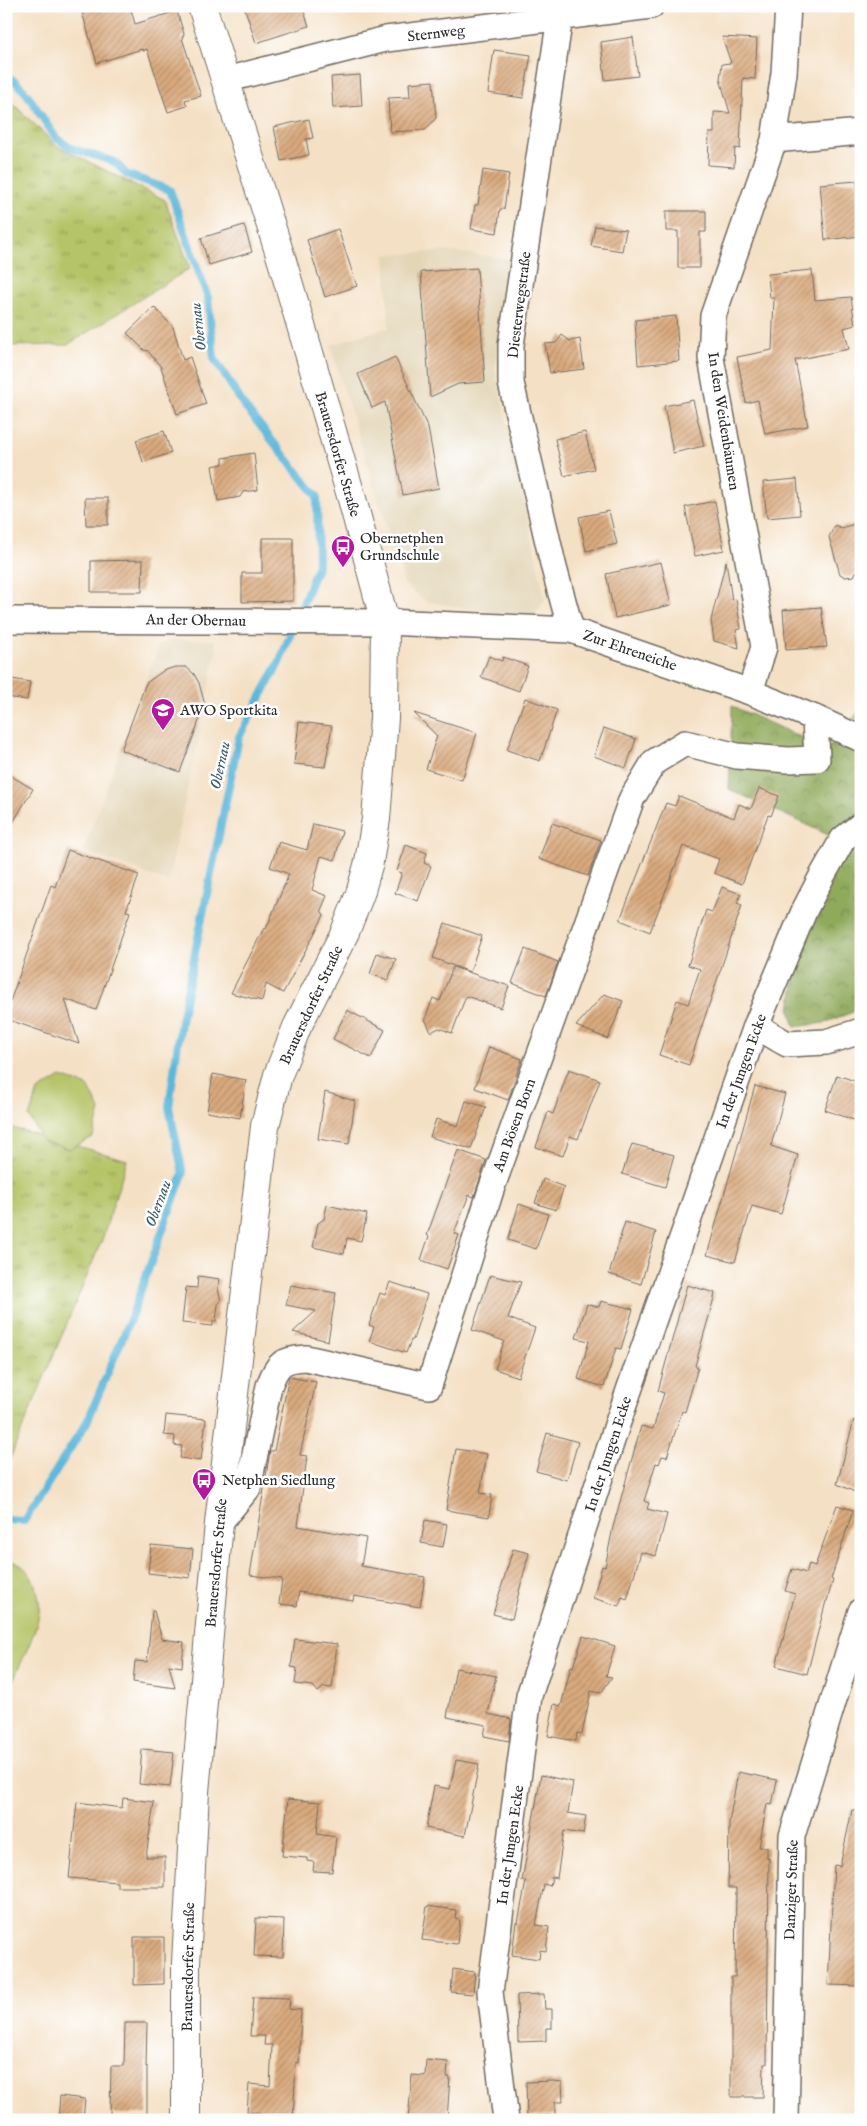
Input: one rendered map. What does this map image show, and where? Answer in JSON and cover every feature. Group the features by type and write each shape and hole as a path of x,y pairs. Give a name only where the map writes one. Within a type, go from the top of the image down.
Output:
{"street":[{"name":"Brauersdorfer Straße","path":"186,2120 186,1963 195,1792 219,1523 265,1126 278,1074 291,1042 346,932 369,862 376,819 384,718 385,622 352,499 282,262 202,6"},
{"name":"Sternweg","path":"225,80 386,39 559,12 651,6"},
{"name":"In den Weidenbäumen","path":"750,692 764,647 711,358 713,316 774,140 784,73 788,6"},
{"name":"Diesterwegstraße","path":"559,12 511,345 511,383 550,553 571,630"},
{"path":"774,140 861,132"},
{"name":"An der Obernau","path":"6,620 385,622"},
{"name":"Zur Ehreneiche","path":"385,622 571,630 750,692 861,739"},
{"name":"Am Bösen Born","path":"219,1523 248,1488 269,1386 274,1372 282,1362 293,1358 306,1358 429,1386 491,1190 615,845 632,798 654,762 684,743 737,756 788,760 817,759 815,718"},
{"name":"In der Jungen Ecke","path":"506,2120 490,1992 529,1696 618,1422 756,1026 805,909 822,876 842,839 861,825"},
{"path":"756,1026 787,1044 826,1042 861,1031"},
{"name":"Danziger Straße","path":"786,2120 792,1836 861,1611"}],"shaded area":[{"path":"447,251 511,259 495,368 545,600 533,618 427,602 405,585 330,345 389,327 385,255"},
{"name":"AWO Sportkita","path":"173,640 215,640 217,649 168,882 83,851 159,645"}],"green space":[{"path":"6,97 57,146 165,200 190,268 67,345 6,346"},
{"path":"732,706 827,749 861,709 861,1009 824,1023 795,1027 790,1010 800,943 839,840 729,789"},
{"path":"61,1077 88,1086 100,1110 93,1137 69,1149 43,1141 29,1117 38,1091"},
{"path":"6,1126 127,1160 102,1240 6,1468"},
{"path":"6,1560 19,1564 30,1574 38,1593 39,1613 25,1654 6,1695"}],"building":[{"path":"100,6 130,6 135,24 177,11 184,34 182,38 201,96 185,100 187,106 168,112 147,49 97,63 82,12"},
{"path":"244,6 302,6 309,26 256,43"},
{"path":"633,37 638,76 605,80 601,42"},
{"path":"722,37 757,39 755,79 743,78 740,149 735,148 734,167 708,165 709,133 714,133 714,112 730,113 720,79 722,64 731,63"},
{"path":"494,50 531,55 523,98 488,93"},
{"path":"360,75 362,106 333,108 331,77"},
{"path":"433,81 436,118 425,130 390,132 388,98 410,97 409,83"},
{"path":"309,119 313,138 306,139 309,155 281,161 274,127"},
{"path":"483,170 509,174 504,209 500,209 497,233 471,229 475,205 478,205"},
{"path":"857,181 861,236 825,240 820,184"},
{"path":"666,211 706,211 706,232 700,232 700,268 678,268 678,231 666,231"},
{"path":"244,225 252,252 209,265 201,238"},
{"path":"595,226 626,230 622,251 591,246"},
{"path":"338,229 357,286 325,297 307,240"},
{"path":"477,268 485,382 458,384 430,397 421,272"},
{"path":"812,270 815,300 851,297 855,325 844,328 849,349 795,360 808,426 765,434 758,400 746,403 737,357 772,350 774,298 770,298 768,274"},
{"path":"154,307 173,327 183,360 190,357 206,404 177,414 161,367 147,350 145,351 127,333"},
{"path":"676,316 679,361 638,365 635,320"},
{"path":"562,335 570,341 580,339 584,369 550,373 545,344 556,343"},
{"path":"395,357 428,428 439,488 403,495 385,402 372,408 358,374"},
{"path":"693,400 704,446 673,453 664,406"},
{"path":"164,431 171,453 143,462 136,440"},
{"path":"585,432 594,469 564,476 555,439"},
{"path":"254,453 258,490 243,492 240,497 218,501 212,466 223,464 223,458"},
{"path":"797,479 800,515 767,518 763,482"},
{"path":"85,498 108,498 108,525 86,525"},
{"path":"715,501 724,550 695,556 685,507"},
{"path":"609,511 617,544 586,551 579,517"},
{"path":"861,522 861,571 856,572 854,576 845,577 840,574 829,537 835,525 841,528"},
{"path":"262,538 293,538 293,601 242,602 242,573 262,573"},
{"path":"143,560 142,592 91,592 91,561"},
{"path":"726,561 732,600 736,599 741,629 736,630 739,648 714,641 711,620"},
{"path":"661,562 671,605 615,618 606,574"},
{"path":"821,607 827,647 786,650 783,610"},
{"path":"489,656 502,661 503,657 528,666 519,691 481,677"},
{"path":"175,667 186,667 194,674 199,683 205,705 180,772 121,750 146,683 163,671"},
{"path":"6,678 30,682 27,700 6,697"},
{"path":"525,698 557,710 540,761 507,750"},
{"path":"414,713 477,733 462,780 426,769 437,736"},
{"path":"299,722 332,726 325,767 294,764"},
{"path":"604,728 636,739 626,768 594,756"},
{"path":"6,773 33,789 6,834"},
{"path":"759,788 779,796 771,816 768,815 742,884 714,873 719,859 683,846 650,932 620,920 666,803 675,806 679,796 734,818 739,804 751,809"},
{"path":"552,823 601,840 588,876 539,859"},
{"path":"313,824 342,831 335,860 321,856 312,890 327,896 321,910 324,915 283,993 266,984 262,1001 231,993 264,928 266,929 289,874 270,867 279,842 307,850"},
{"path":"406,845 427,853 424,863 431,866 418,901 395,893 402,873 397,871"},
{"path":"68,850 139,875 126,911 130,912 96,1010 65,999 79,1044 6,1019 6,1013 51,885 55,887"},
{"path":"722,887 741,894 737,903 742,905 689,1065 659,1055 677,1000 688,1004 700,969 688,965 706,910 712,912"},
{"path":"445,923 482,936 470,972 433,958"},
{"path":"525,949 558,962 546,996 512,983"},
{"path":"377,953 396,959 388,980 370,974"},
{"path":"453,967 509,986 501,1008 466,996 452,1033 439,1028 431,1032 425,1019 433,998 440,1001"},
{"path":"604,994 623,1001 608,1039 576,1026"},
{"path":"347,1010 385,1030 371,1058 333,1039"},
{"path":"489,1047 522,1059 508,1100 475,1088"},
{"path":"569,1069 600,1080 578,1139 570,1136 563,1156 536,1147 548,1112 553,1114"},
{"path":"213,1074 246,1080 240,1118 207,1112"},
{"path":"837,1075 861,1083 861,1101 854,1120 825,1110"},
{"path":"755,1086 785,1094 771,1146 798,1155 781,1214 752,1206 735,1262 707,1255"},
{"path":"325,1092 355,1101 349,1144 318,1139"},
{"path":"466,1101 486,1107 471,1149 430,1137 436,1119 458,1126"},
{"path":"632,1144 674,1155 665,1187 622,1174"},
{"path":"458,1150 486,1160 474,1197 469,1195 454,1233 459,1235 447,1269 421,1260 429,1236 427,1235"},
{"path":"543,1179 564,1187 556,1210 535,1203"},
{"path":"519,1204 548,1214 536,1249 508,1240"},
{"path":"327,1205 367,1214 361,1241 347,1238 344,1254 313,1247 318,1223 324,1219"},
{"path":"625,1222 656,1232 641,1284 609,1274"},
{"path":"490,1275 521,1282 508,1318 535,1328 518,1377 495,1369 504,1341 472,1330"},
{"path":"198,1276 220,1279 218,1289 221,1301 218,1304 216,1321 213,1321 213,1326 182,1323 186,1287 197,1288"},
{"path":"390,1282 427,1294 413,1340 411,1340 406,1353 369,1341 374,1327 369,1325 380,1293 385,1295"},
{"path":"291,1285 336,1293 328,1341 293,1332 316,1311 286,1305"},
{"path":"687,1285 715,1293 714,1298 695,1366 698,1367 685,1412 682,1411 667,1457 662,1456 659,1464 656,1463 644,1501 649,1503 647,1509 667,1514 656,1556 641,1552 627,1599 622,1597 619,1606 593,1598 602,1566 605,1567 613,1527 641,1426 653,1429 664,1393 658,1391"},
{"path":"601,1301 633,1309 621,1349 616,1348 604,1387 578,1379 589,1341 576,1338 587,1304 599,1307"},
{"path":"289,1377 316,1382 300,1455 307,1456 298,1526 366,1538 361,1566 425,1577 420,1607 354,1596 353,1601 299,1592 297,1606 279,1604 282,1579 250,1575 270,1451 274,1451"},
{"path":"166,1415 206,1419 201,1461 180,1458 182,1446 174,1445 175,1436 164,1435"},
{"path":"854,1420 861,1420 861,1480 857,1493 837,1484"},
{"path":"547,1433 578,1442 567,1480 536,1471"},
{"path":"456,1449 487,1454 480,1493 492,1495 489,1517 446,1510"},
{"path":"837,1505 853,1510 831,1579 833,1580 807,1674 776,1666 795,1594 785,1591 792,1569 806,1573 809,1564 815,1566"},
{"path":"425,1520 447,1524 443,1547 421,1543"},
{"path":"151,1545 193,1549 190,1578 148,1573"},
{"path":"513,1549 529,1553 512,1619 493,1614"},
{"path":"152,1611 154,1611 162,1639 184,1642 182,1667 169,1665 175,1688 133,1682 135,1661 147,1662"},
{"path":"583,1636 615,1646 606,1676 612,1677 601,1693 591,1691 582,1734 577,1733 576,1741 548,1736 554,1704 561,1706 571,1666 573,1667"},
{"path":"295,1639 337,1644 332,1688 324,1687 318,1692 313,1686 295,1684 297,1668 291,1667"},
{"path":"456,1668 496,1676 488,1714 511,1719 509,1741 484,1736 486,1725 447,1717"},
{"path":"142,1749 174,1752 170,1787 139,1784"},
{"path":"456,1760 479,1764 465,1836 426,1828 434,1786 450,1789"},
{"path":"738,1772 777,1780 772,1805 767,1804 759,1847 767,1847 767,1859 769,1858 767,2064 764,2064 763,2097 731,2097 731,1977 735,1977 736,1888 728,1888 729,1823"},
{"path":"541,1775 573,1782 568,1813 586,1816 583,1834 564,1831 557,1878 552,1877 550,1886 544,1884 536,1925 549,1927 546,1951 540,1950 539,1959 512,1955 516,1922 518,1923 526,1881 522,1881"},
{"path":"123,1798 154,1802 146,1857 165,1857 165,1887 117,1887 117,1882 69,1878 77,1802 122,1808"},
{"path":"288,1799 320,1802 317,1834 336,1837 332,1872 313,1871 314,1862 307,1861 307,1858 282,1856"},
{"path":"852,1810 861,1811 861,1986 828,1985 834,1865 840,1866"},
{"path":"427,1906 456,1910 455,1919 460,1920 457,1944 422,1940"},
{"path":"256,1918 284,1919 283,1957 254,1956"},
{"path":"134,1937 164,1937 164,1984 134,1985"},
{"path":"453,1969 475,1972 473,1994 451,1992"},
{"path":"544,1994 545,2009 552,2009 552,2028 546,2028 546,2041 518,2042 517,1995"},
{"path":"253,1997 290,1998 289,2009 301,2010 299,2063 296,2062 293,2120 260,2120 260,2113 247,2112 249,2084 270,2086 272,2045 264,2045 265,2036 250,2036"},
{"path":"125,2023 147,2023 147,2114 110,2114 111,2066 124,2066"},
{"path":"426,2060 448,2062 447,2077 450,2077 447,2120 408,2120 412,2075 425,2076"},
{"path":"526,2082 562,2082 563,2102 555,2102 555,2115 527,2116"},
{"path":"60,2096 85,2099 83,2120 58,2120"}],"waterway":[{"name":"Obernau","path":"6,75 16,82 27,94 56,138 71,148 115,162 126,174 170,190 208,298 214,358 245,407 317,496 318,565 279,663 239,737 181,1021 169,1107 183,1174 130,1320 87,1422 24,1521 6,1520"}],"place":[{"name":"Obernetphen Grundschule","path":"343,568"},
{"name":"AWO Sportkita","path":"163,731"},
{"name":"Netphen Siedlung","path":"204,1501"}]}
